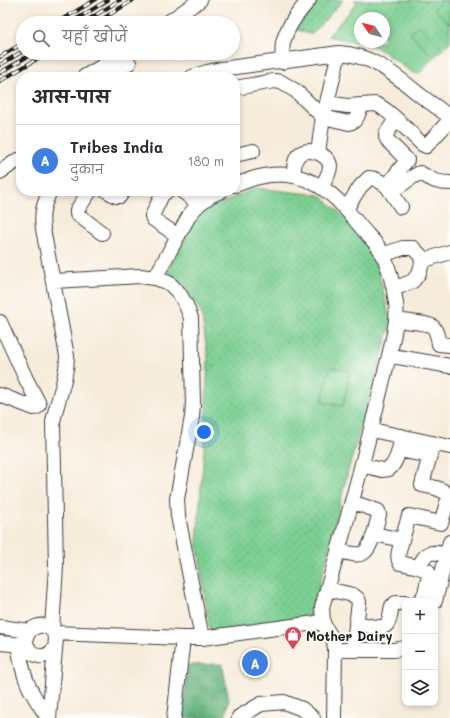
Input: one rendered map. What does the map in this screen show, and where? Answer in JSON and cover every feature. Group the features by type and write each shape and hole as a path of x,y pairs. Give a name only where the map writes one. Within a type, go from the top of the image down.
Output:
{"street":[{"path":"177,16 200,0"},
{"path":"282,62 283,43 288,31 294,18 309,0"},
{"path":"318,153 323,118 340,53"},
{"path":"207,72 340,53 351,54 365,58 387,69 450,119 426,146 384,109 375,104 346,106 327,103"},
{"path":"93,72 113,60"},
{"path":"110,72 123,60"},
{"path":"127,60 127,72"},
{"path":"240,87 274,81 281,82 296,91 323,118 349,123 354,121 357,117 362,105"},
{"path":"389,189 407,160 388,141 386,137 386,134 396,119"},
{"path":"294,176 297,156 308,150 318,153 326,158 330,166 328,175 321,186"},
{"path":"240,154 253,151"},
{"path":"0,172 16,161"},
{"path":"389,189 420,173 439,183 450,183"},
{"path":"240,184 254,178 286,174 309,180 326,189 346,209 380,249 388,267 397,304 396,326 372,430 322,607 323,622 334,642 335,650 334,718"},
{"path":"346,209 360,187 369,178 373,178 389,189 401,207"},
{"path":"48,196 42,217 43,229 67,356 67,366 62,390 53,422 56,566 53,631 57,643 55,648 49,718"},
{"path":"87,196 77,210 77,214 102,233"},
{"path":"161,196 152,216 153,219 178,236"},
{"path":"189,196 199,204"},
{"path":"155,278 190,214 199,204 210,196"},
{"path":"382,255 403,248 413,248 421,256 422,264 419,273 413,281 394,289"},
{"path":"422,261 450,252"},
{"path":"54,281 140,276 155,278 168,284 179,293 186,305 191,318 193,403 177,499 178,516 202,638"},
{"path":"396,320 432,326 435,330 439,344 450,345"},
{"path":"0,322 39,404 37,408 34,408 0,395"},
{"path":"398,357 450,366"},
{"path":"372,430 400,443 431,450 450,447"},
{"path":"362,465 388,470 392,466 400,443"},
{"path":"422,598 430,575 428,572 419,567 400,563 398,556 409,516 441,523 449,496 446,492 422,485 431,450"},
{"path":"338,551 356,555 362,554 366,552 369,547 374,534 379,515 378,511 352,502"},
{"path":"374,534 402,540"},
{"path":"419,567 423,558 429,553 437,553 448,548"},
{"path":"436,598 448,548"},
{"path":"328,589 353,595 358,599 359,602 353,650"},
{"path":"356,623 383,628 387,625 390,619 392,606 396,603 402,602"},
{"path":"49,718 27,684 22,645 30,631 38,626 43,626 53,631 202,638 323,622"},
{"path":"0,627 30,631"},
{"path":"174,718 183,638"},
{"path":"0,643 22,645 37,656 48,655 55,648"},
{"path":"335,650 394,650 402,649"},
{"path":"239,718 261,704 284,702 302,709 313,718"}],"green space":[{"path":"313,0 343,0 312,34 297,30"},
{"path":"354,0 450,0 450,42 420,73 413,73 377,48 390,48 390,12 354,12 354,42 328,36 357,3"},
{"path":"443,0 450,6 450,24 434,8"},
{"path":"419,25 440,46 431,55 410,33"},
{"path":"256,188 320,195 371,241 391,323 348,471 312,616 261,627 210,633 197,541 204,448 208,358 201,312 184,287 165,278 198,213"},
{"path":"330,367 350,371 343,406 322,402"},
{"path":"222,664 229,699 225,718 182,718 188,665"}],"railway":[{"path":"68,16 95,0"},
{"path":"82,16 108,0"},
{"path":"94,16 120,0"},
{"path":"107,16 133,0"},
{"path":"0,57 16,47"},
{"path":"0,65 16,55"},
{"path":"0,73 21,60"},
{"path":"0,81 35,60"}],"place":[{"name":"Mother Dairy","path":"293,650"},
{"name":"Tribes India","path":"255,663"}]}
